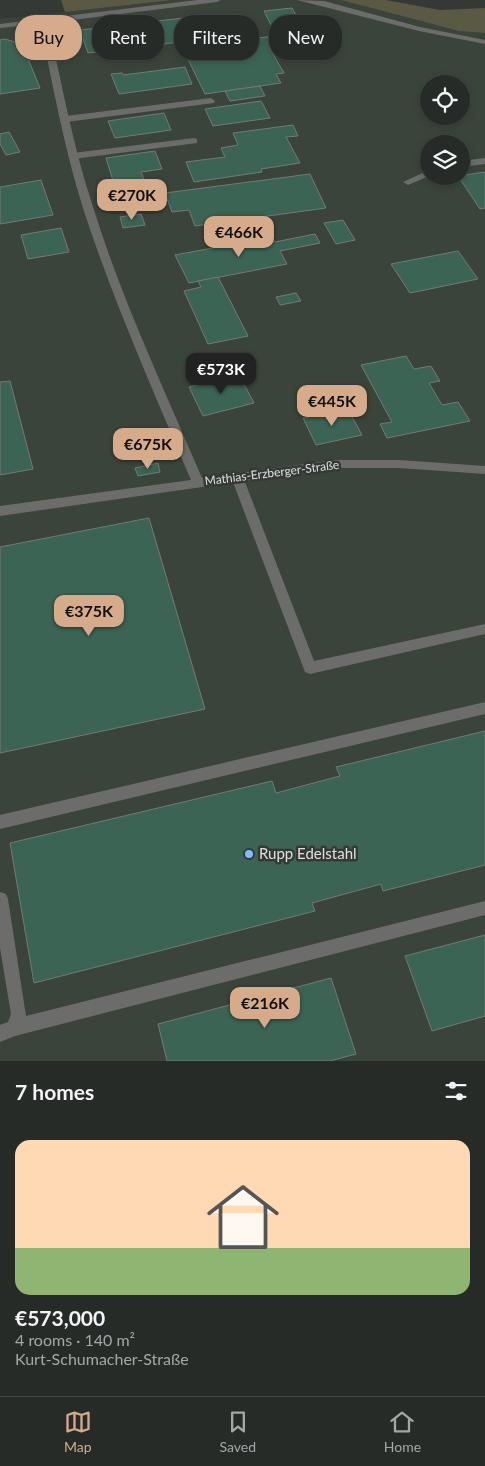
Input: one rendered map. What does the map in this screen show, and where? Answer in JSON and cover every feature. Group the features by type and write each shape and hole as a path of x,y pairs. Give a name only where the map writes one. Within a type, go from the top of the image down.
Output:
{"street":[{"path":"82,16 217,0"},
{"path":"301,0 324,3 420,29 485,42"},
{"path":"0,26 15,24"},
{"path":"52,60 73,156 105,260 198,483"},
{"path":"66,119 211,101"},
{"path":"73,156 194,140"},
{"path":"470,162 485,160"},
{"path":"408,182 420,177"},
{"name":"Mathias-Erzberger-Straße","path":"0,511 335,464 399,464 485,470"},
{"path":"237,477 310,668 485,629"},
{"path":"0,822 485,708"},
{"path":"0,899 19,1014 7,1031"},
{"path":"7,1031 485,908"}],"shaded area":[{"path":"61,0 173,0 65,12"},
{"path":"173,0 341,0 459,31 485,33 485,1061 0,1061 0,19 15,17 15,60 82,60 82,15 36,15"},
{"path":"341,0 386,0 440,10 485,8 485,33 459,31"}],"building":[{"path":"292,8 296,15 269,15 269,21 264,11"},
{"path":"174,19 174,43 164,44 164,20"},
{"path":"92,29 92,53 88,53 82,30"},
{"path":"269,37 269,60 276,60 284,73 276,74 281,83 205,94 188,60 259,60 259,38"},
{"path":"5,39 15,42 15,60 29,60 40,88 0,94 0,40"},
{"path":"185,67 192,84 119,94 111,74 122,73 123,75"},
{"path":"260,86 265,96 230,101 225,91"},
{"path":"261,101 270,118 213,126 205,109"},
{"path":"164,113 171,130 115,138 108,121"},
{"path":"293,125 298,136 286,137 300,163 261,169 262,172 194,182 186,162 225,157 221,148 238,145 233,133"},
{"path":"9,132 20,152 6,155 0,144 0,134"},
{"path":"155,151 162,169 141,172 144,180 114,184 106,158"},
{"path":"485,172 485,208 480,209 464,185 470,185 470,174"},
{"path":"310,174 326,208 195,226 189,210 172,212 165,193"},
{"path":"41,180 53,215 0,224 0,187"},
{"path":"141,214 145,225 123,228 120,217"},
{"path":"343,220 355,240 336,244 324,223"},
{"path":"61,228 69,252 28,259 21,235"},
{"path":"315,234 320,243 280,251 287,264 189,283 175,255 272,237 275,242"},
{"path":"458,251 478,279 410,293 391,264"},
{"path":"218,277 248,336 208,344 184,291 201,287 198,281"},
{"path":"296,293 301,301 280,305 276,297"},
{"path":"406,356 414,369 431,366 440,381 429,383 442,405 458,402 470,421 387,438 380,424 392,422 361,365"},
{"path":"239,375 254,403 203,416 189,387"},
{"path":"10,381 33,469 0,475 0,382"},
{"path":"348,409 362,435 316,445 303,418"},
{"path":"158,463 160,472 138,476 135,468"},
{"path":"149,518 205,709 0,753 0,547"},
{"name":"Rupp Edelstahl","path":"485,731 485,865 383,891 381,884 312,903 315,911 34,983 10,843 272,781 276,793 340,776 336,767"},
{"path":"485,935 485,1016 432,1031 405,956"},
{"path":"331,978 356,1054 330,1061 167,1061 158,1024"}],"place":[{"name":"Rupp Edelstahl","path":"249,854"}]}
